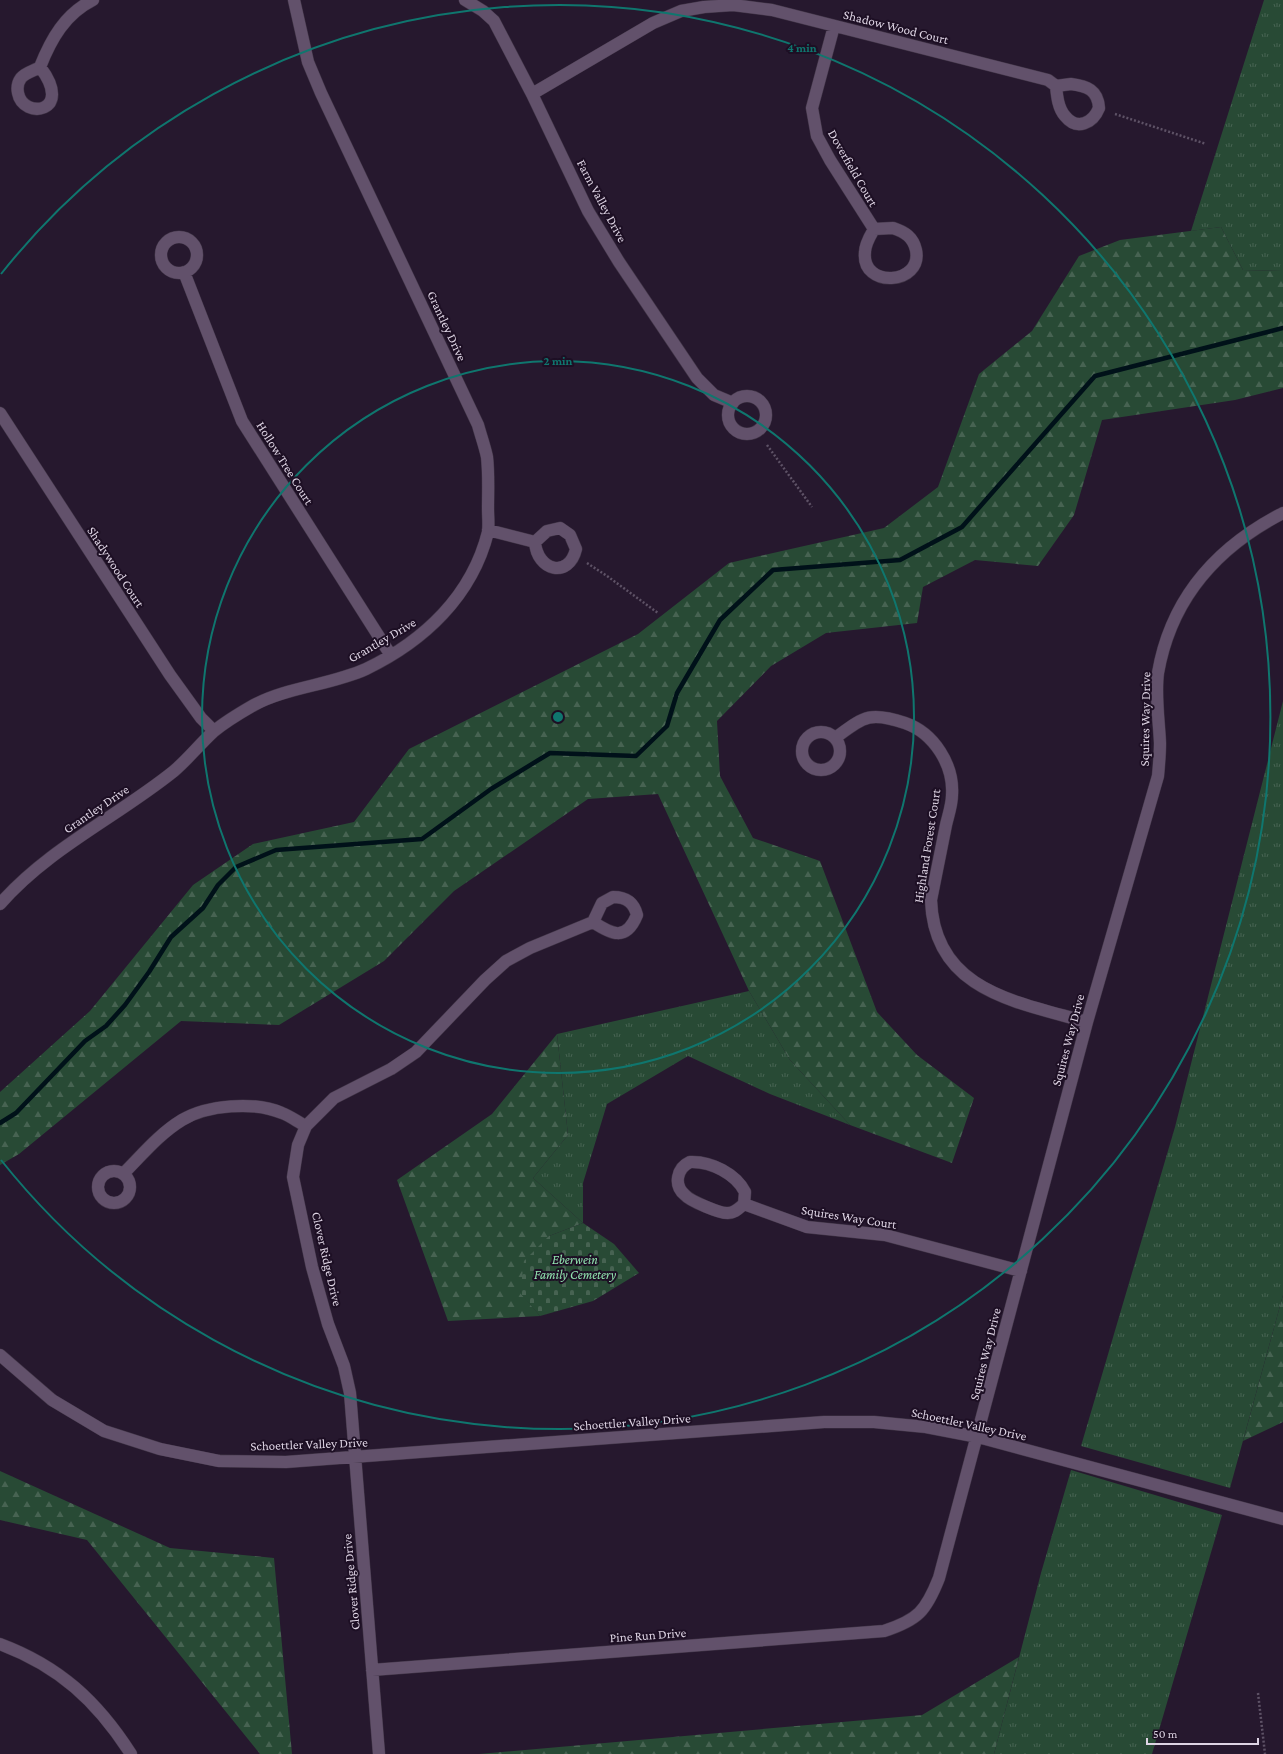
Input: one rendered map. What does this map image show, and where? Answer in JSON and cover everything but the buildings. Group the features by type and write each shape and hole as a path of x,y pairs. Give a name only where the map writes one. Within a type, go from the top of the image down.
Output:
{"street":[{"path":"40,67 62,24 92,0"},
{"name":"Grantley Drive","path":"0,904 52,856 138,798 175,770 214,731 255,704 285,694 334,682 367,668 418,638 446,611 469,578 488,530 487,456 478,425 321,93 308,62 294,0"},
{"name":"Farm Valley Drive","path":"465,0 483,11 494,21 532,94 588,211 619,262 697,378 714,395 732,403"},
{"name":"Shadow Wood Court","path":"532,94 654,23 681,11 704,7 732,5 772,10 1048,80 1056,86"},
{"name":"Doverfield Court","path":"834,26 812,108 817,136 830,160 874,229"},
{"path":"893,228 905,233 911,239 916,253 915,262 910,270 903,276 894,279 885,279 877,276 871,270 865,260 865,252 874,229 893,228"},
{"name":"Hollow Tree Court","path":"184,272 242,421 390,654"},
{"name":"Shadywood Court","path":"0,413 170,675 201,718 214,731"},
{"name":"Squires Way Drive","path":"921,1614 932,1596 939,1578 978,1438 1087,1022 1158,776 1160,744 1158,674 1166,640 1177,613 1207,569 1226,550 1257,527 1283,513"},
{"path":"488,530 535,542"},
{"name":"Highland Forest Court","path":"835,738 859,721 875,716 909,724 925,735 937,746 946,760 952,795 931,900 932,917 943,949 950,961 962,973 998,995 1087,1022"},
{"name":"Clover Ridge Drive","path":"379,1754 350,1394 344,1366 328,1324 312,1267 293,1177 298,1145 306,1126 334,1098 391,1069 416,1052 485,980 506,961 530,948 593,922"},
{"path":"123,1174 163,1134 183,1120 202,1112 231,1106 255,1106 282,1112 306,1126"},
{"path":"698,1162 727,1173 742,1186 745,1192 744,1204 736,1211 727,1214 691,1200 679,1188 679,1171 684,1165 698,1162"},
{"name":"Squires Way Court","path":"744,1204 808,1227 885,1235 1021,1271"},
{"name":"Schoettler Valley Drive","path":"0,1355 52,1400 104,1431 160,1449 219,1461 286,1462 824,1422 874,1422 926,1427 978,1438 1283,1519"},
{"name":"Pine Run Drive","path":"372,1670 884,1631 903,1625 921,1614"},
{"path":"0,1644 43,1663 79,1689 117,1733 130,1754"}],"path":[{"path":"1114,114 1206,144"},
{"path":"767,445 812,507"},
{"path":"587,563 658,613"},
{"path":"1258,1693 1265,1754"}],"green space":[{"path":"1264,0 1283,0 1283,271 1243,270 1221,227 1191,231"},
{"path":"1221,227 1243,270 1283,271 1283,388 1235,400 1102,420 1074,515 1038,566 975,560 923,587 917,623 826,633 771,666 717,721 720,776 753,838 820,861 877,1012 917,1055 974,1098 952,1163 850,1125 790,1060 749,991 658,794 588,799 454,891 384,961 279,1025 181,1021 19,1154 0,1165 0,1092 90,1011 193,885 253,844 354,822 409,749 638,634 729,563 884,528 938,487 979,374 1032,331 1079,256 1120,240"},
{"path":"1283,701 1283,1295 1230,1488 1081,1446 1175,1127"},
{"path":"749,991 790,1060 850,1125 770,1094 688,1056 607,1104 583,1183 583,1223 533,1178 568,1135 557,1034"},
{"path":"557,1034 568,1135 533,1178 583,1223 549,1236 520,1292 540,1316 448,1321 397,1180 492,1114"},
{"name":"Eberwein Family Cemetery","path":"583,1223 614,1244 639,1273 593,1301 540,1316 520,1293 524,1261 549,1236"},
{"path":"1283,1295 1283,1422 1243,1441"},
{"path":"1071,1470 1222,1515 1152,1754 994,1754 1041,1573"},
{"path":"0,1471 170,1548 274,1558 292,1754 260,1754 87,1540 0,1520"},
{"path":"1019,1657 994,1754 479,1754 922,1715"}],"waterway":[{"path":"0,1123 16,1113 85,1041 106,1026 125,1005 149,972 171,937 203,908 218,885 236,867 276,850 422,839 491,789 550,753 636,756 667,726 677,693 720,620 773,570 900,560 962,527 1095,376 1283,328"}]}
